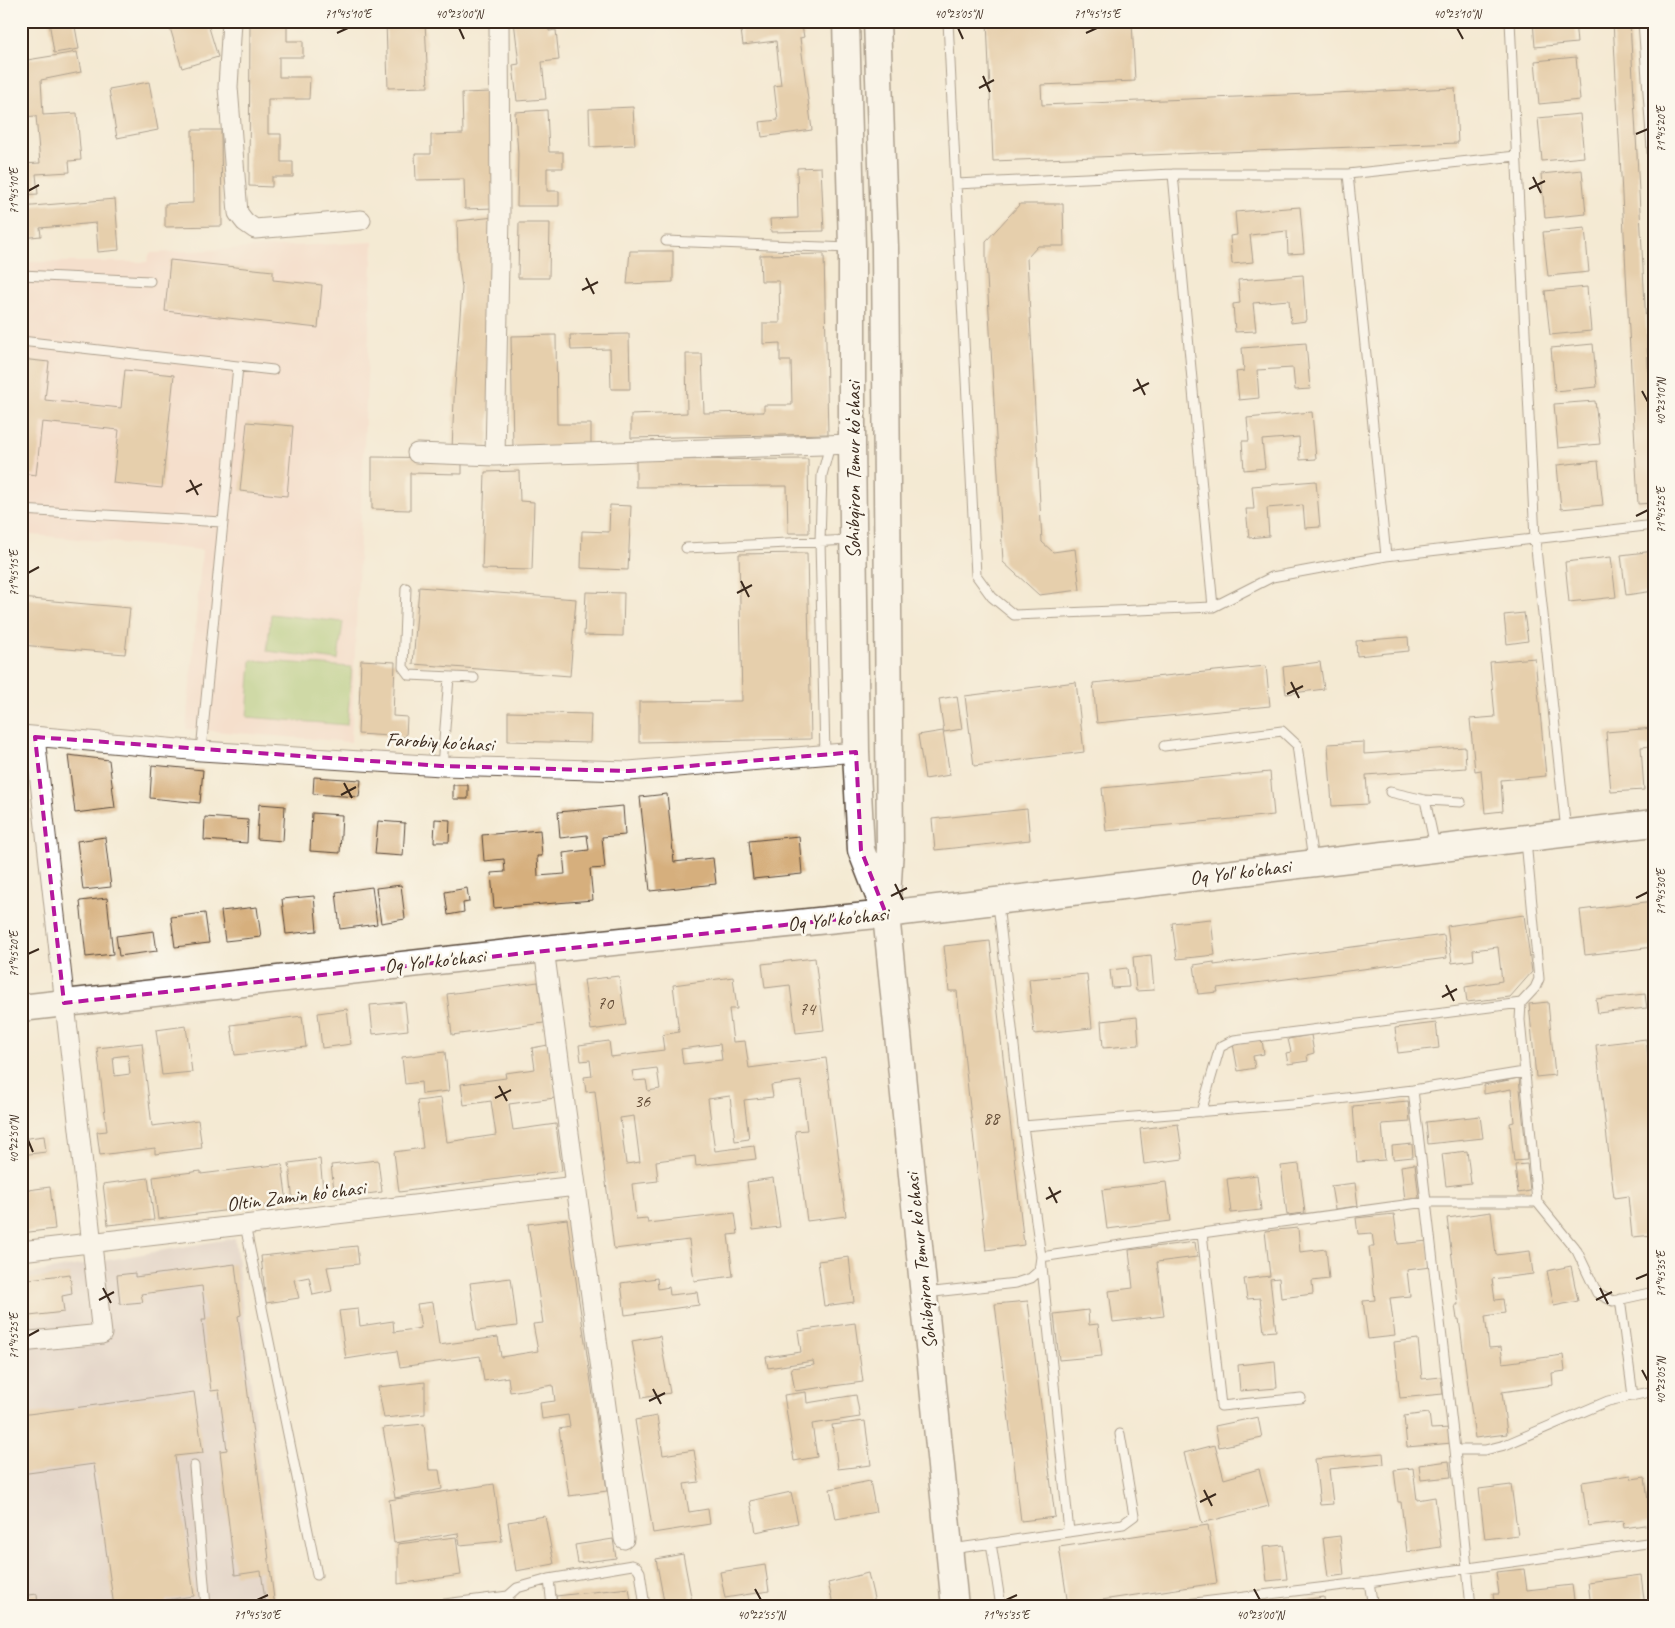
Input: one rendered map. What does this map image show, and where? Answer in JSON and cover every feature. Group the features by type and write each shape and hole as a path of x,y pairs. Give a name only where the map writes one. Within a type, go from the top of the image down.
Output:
{"main road":[{"name":"Sohibqiron Temur koʻchasi","path":"846,21 852,248 841,444 854,540 856,752 861,850 886,914"},
{"name":"Sohibqiron Temur koʻchasi","path":"877,21 885,248 890,848 886,914 955,1607"},
{"name":"Oq Yol' ko'chasi","path":"21,1008 544,949 886,914 1654,823"}],"street":[{"path":"232,21 228,87 238,213 245,222 255,229 361,220"},
{"path":"495,456 500,215 498,21"},
{"path":"417,453 495,456 841,444"},
{"path":"21,1342 102,1334 64,1003 28,736"},
{"name":"Farobiy ko'chasi","path":"28,736 201,751 442,766 629,771 856,752"},
{"path":"544,949 624,1539"},
{"name":"Oltin Zamin koʻchasi","path":"21,1251 576,1186"}],"lane":[{"path":"948,21 976,575 992,596 1014,615 1212,608 1272,577 1386,556 1654,525"},
{"path":"1510,21 1535,539 1567,834"},
{"path":"1642,21 1654,178"},
{"path":"956,184 1173,174 1348,174 1516,156"},
{"path":"1173,174 1212,608"},
{"path":"1348,174 1386,556"},
{"path":"666,240 852,248"},
{"path":"21,275 150,281"},
{"path":"21,341 274,370"},
{"path":"201,751 238,366"},
{"path":"825,755 820,541 822,475 841,444"},
{"path":"21,510 222,522"},
{"path":"686,548 854,540"},
{"path":"406,588 402,667 409,675 474,678"},
{"path":"442,766 449,677"},
{"path":"1164,746 1282,731 1297,745 1313,864"},
{"path":"1390,792 1426,800 1461,802"},
{"path":"1426,800 1435,849"},
{"path":"1201,1112 1220,1047 1234,1040 1521,1003 1535,988 1539,979 1525,838"},
{"path":"997,901 1023,1126 1041,1257 1069,1532"},
{"path":"1521,1003 1524,1072 1537,1202 1577,1251 1596,1293 1613,1301 1654,1292"},
{"path":"1023,1126 1305,1103 1413,1090 1524,1072"},
{"path":"1413,1090 1455,1450 1471,1607"},
{"path":"1041,1257 1426,1202 1537,1202"},
{"path":"245,1225 317,1576"},
{"path":"1202,1233 1221,1406 1301,1398"},
{"path":"924,1293 1016,1283 1031,1278 1039,1271 1041,1257"},
{"path":"1620,1300 1633,1396"},
{"path":"1455,1450 1485,1450 1505,1446 1608,1401 1654,1392"},
{"path":"950,1549 1123,1524 1134,1516 1120,1434"},
{"path":"194,1466 206,1607"},
{"path":"1161,1607 1369,1582 1654,1542"},
{"path":"991,1543 1001,1607"},
{"path":"421,1607 508,1596 517,1588 549,1579 632,1565 640,1572 644,1607"},
{"path":"549,1579 552,1607"},
{"path":"1369,1582 1373,1607"},
{"path":"508,1596 509,1607"}],"highlighted area":[{"path":"35,737 442,766 629,771 856,752 861,850 886,914 64,1003"}],"shaded area":[{"path":"373,242 351,742 186,729 202,550 21,534 21,262 147,262 150,253"},
{"path":"235,1238 275,1607 21,1607 21,1275"}],"green space":[{"path":"271,614 343,622 338,660 267,651"},
{"path":"251,660 352,667 347,725 247,717"}],"building":[{"path":"49,21 74,21 79,49 54,53"},
{"path":"168,21 207,21 218,57 182,68"},
{"path":"250,21 287,21 287,41 303,41 303,57 279,57 279,77 310,77 309,99 268,99 268,134 281,134 281,162 293,162 293,177 272,177 272,187 249,186"},
{"path":"386,21 425,21 428,87 388,88"},
{"path":"514,21 548,21 549,31 556,30 559,60 542,62 546,99 517,101 513,65 519,64"},
{"path":"784,21 801,21 804,37 800,38 812,130 762,137 760,122 778,120 774,86 781,85 776,41 743,45 741,30 785,25"},
{"path":"987,21 1132,21 1135,81 1041,85 1042,105 1455,88 1458,143 993,161"},
{"path":"1533,21 1575,21 1577,43 1535,47"},
{"path":"1613,21 1630,21 1654,503 1638,504"},
{"path":"77,52 81,72 41,80 43,115 77,113 81,160 69,161 70,172 36,174 38,194 21,195 21,164 40,163 36,116 21,117 21,61"},
{"path":"1576,57 1580,100 1539,104 1535,61"},
{"path":"149,82 158,130 117,138 109,89"},
{"path":"491,92 494,208 465,209 464,179 416,180 415,154 431,154 431,135 463,134 462,93"},
{"path":"633,107 635,145 590,147 589,109"},
{"path":"547,110 549,152 563,152 563,168 547,168 547,191 559,191 559,206 517,206 518,154 515,112"},
{"path":"1580,114 1584,157 1542,161 1538,118"},
{"path":"23,129 25,161 21,162 21,130"},
{"path":"192,130 221,130 222,226 165,227 165,204 193,203"},
{"path":"821,167 824,231 771,232 770,219 798,218 797,168"},
{"path":"1582,170 1586,214 1545,218 1541,174"},
{"path":"115,199 119,250 98,252 96,223 40,228 41,236 21,238 21,207"},
{"path":"1020,204 1063,204 1064,246 1038,246 1027,258 1042,542 1053,552 1075,549 1080,590 1039,595 1003,562 986,259 986,241"},
{"path":"1300,207 1304,253 1288,254 1287,231 1250,235 1253,262 1232,264 1230,236 1237,235 1235,212"},
{"path":"495,217 488,448 452,450 462,288 458,257 457,221"},
{"path":"519,223 550,223 549,278 518,278"},
{"path":"1585,228 1589,272 1548,276 1543,232"},
{"path":"630,251 673,251 673,282 627,284"},
{"path":"824,254 828,434 631,438 631,415 687,413 686,354 702,354 704,413 764,412 764,405 792,405 791,361 780,361 780,343 763,344 763,323 780,323 779,281 761,281 760,255"},
{"path":"170,260 273,271 273,280 322,285 318,328 165,311"},
{"path":"1303,275 1306,321 1291,323 1289,300 1253,303 1256,331 1235,332 1233,304 1240,303 1238,280"},
{"path":"1587,287 1591,331 1550,335 1545,291"},
{"path":"629,334 630,389 611,389 610,349 571,350 570,335"},
{"path":"556,335 557,424 591,424 591,447 513,448 511,336"},
{"path":"1306,343 1310,389 1295,390 1293,368 1257,370 1259,398 1239,400 1236,372 1244,371 1242,348"},
{"path":"1593,344 1597,387 1555,391 1551,348"},
{"path":"21,359 49,362 45,400 121,408 125,370 174,375 162,488 113,483 119,430 42,422 36,475 21,473"},
{"path":"1595,401 1600,444 1558,448 1554,404"},
{"path":"1312,412 1316,459 1300,460 1299,437 1262,440 1265,468 1244,470 1242,441 1249,441 1247,418"},
{"path":"247,422 293,426 287,496 240,491"},
{"path":"372,457 462,458 462,474 410,473 410,510 372,509"},
{"path":"808,459 809,533 788,533 787,486 636,487 636,460"},
{"path":"1598,461 1603,505 1561,509 1557,465"},
{"path":"519,471 520,501 534,502 532,570 482,569 485,472"},
{"path":"1316,481 1320,527 1305,528 1303,505 1267,508 1269,536 1249,538 1246,509 1254,509 1252,486"},
{"path":"610,505 631,506 628,570 581,568 582,531 609,532"},
{"path":"1654,551 1654,591 1626,595 1621,555"},
{"path":"807,553 811,739 639,742 639,702 742,701 739,554"},
{"path":"1611,557 1616,597 1569,602 1565,562"},
{"path":"419,587 576,599 570,676 413,664"},
{"path":"586,592 624,593 623,636 584,635"},
{"path":"21,598 130,608 125,654 21,645"},
{"path":"1524,613 1528,641 1507,644 1504,615"},
{"path":"1408,637 1409,651 1357,656 1356,641"},
{"path":"1535,658 1546,776 1501,780 1503,811 1485,813 1481,770 1475,771 1470,719 1495,717 1490,662"},
{"path":"361,660 395,662 393,716 407,717 406,737 358,734"},
{"path":"1320,662 1324,689 1286,694 1283,667"},
{"path":"1266,666 1270,706 1097,723 1093,683"},
{"path":"1076,682 1084,752 974,766 965,696"},
{"path":"957,696 962,729 944,732 939,699"},
{"path":"508,712 591,714 590,743 508,741"},
{"path":"1654,728 1654,746 1641,747 1644,790 1611,792 1606,732"},
{"path":"943,731 950,775 925,779 918,735"},
{"path":"1364,742 1364,754 1465,747 1466,768 1366,775 1368,804 1332,806 1328,744"},
{"path":"68,755 109,760 115,808 75,813"},
{"path":"152,765 203,770 200,803 150,798"},
{"path":"1270,772 1274,815 1106,831 1102,788"},
{"path":"314,777 361,780 359,797 313,794"},
{"path":"453,785 468,785 468,799 453,799"},
{"path":"667,794 674,862 713,858 716,884 650,891 640,797"},
{"path":"259,804 285,806 283,841 257,839"},
{"path":"623,806 625,835 602,837 605,868 590,869 593,900 494,908 491,873 505,872 504,859 484,861 482,835 540,830 542,856 537,856 538,876 565,874 563,853 589,850 587,835 560,838 558,812"},
{"path":"1027,809 1030,840 935,850 932,819"},
{"path":"312,813 342,815 340,853 310,851"},
{"path":"205,817 248,820 247,843 204,840"},
{"path":"435,819 450,820 449,842 434,842"},
{"path":"378,821 405,823 403,856 375,854"},
{"path":"799,836 802,874 753,879 749,841"},
{"path":"105,837 111,887 83,890 77,841"},
{"path":"401,885 405,919 381,923 376,888"},
{"path":"372,887 377,924 340,929 336,892"},
{"path":"467,888 469,902 463,903 464,912 448,915 445,892"},
{"path":"314,896 317,931 286,934 282,899"},
{"path":"107,898 113,954 86,957 80,901"},
{"path":"1654,901 1654,947 1585,955 1580,910"},
{"path":"257,907 261,937 225,941 221,911"},
{"path":"205,913 209,943 175,947 171,917"},
{"path":"1524,915 1532,972 1510,997 1467,1002 1465,987 1502,981 1498,947 1473,950 1474,960 1452,963 1447,926"},
{"path":"1211,919 1215,955 1177,959 1172,923"},
{"path":"154,931 157,951 119,956 116,936"},
{"path":"1444,935 1447,958 1217,988 1218,992 1198,994 1194,965 1214,962 1214,965"},
{"path":"21,938 26,965 21,966"},
{"path":"990,941 1024,1245 986,1250 957,991 949,991 944,946"},
{"path":"1151,955 1154,990 1136,991 1133,957"},
{"path":"815,958 824,1030 796,1033 790,985 765,988 762,964"},
{"path":"1127,968 1129,987 1112,988 1110,970"},
{"path":"1087,974 1092,1028 1034,1034 1029,979"},
{"path":"619,976 626,1025 591,1030 584,980"},
{"path":"733,977 737,1009 729,1009 733,1042 745,1041 749,1068 826,1058 846,1216 807,1221 795,1131 807,1130 801,1081 771,1085 773,1097 744,1100 749,1139 735,1141 730,1096 708,1099 715,1151 754,1146 756,1159 696,1166 695,1156 656,1161 658,1181 632,1184 636,1219 647,1218 648,1223 735,1213 738,1234 728,1235 733,1276 694,1281 689,1240 614,1249 595,1091 586,1092 584,1077 592,1076 590,1060 581,1061 579,1045 609,1041 611,1057 664,1050 662,1035 679,1032 673,985","holes":["720,1044 722,1060 683,1064 681,1049","657,1068 660,1089 648,1091 646,1080 634,1081 632,1071","634,1116 640,1162 626,1164 620,1118"]},
{"path":"538,982 544,1023 452,1035 447,994"},
{"path":"1645,994 1647,1008 1598,1013 1596,999"},
{"path":"405,1002 408,1030 373,1034 370,1005"},
{"path":"1548,1002 1555,1075 1536,1077 1529,1004"},
{"path":"347,1009 351,1044 322,1048 318,1013"},
{"path":"302,1016 306,1047 235,1055 231,1025"},
{"path":"1137,1017 1139,1045 1103,1048 1101,1021"},
{"path":"1436,1023 1439,1048 1398,1053 1395,1028"},
{"path":"186,1026 192,1072 162,1075 156,1030"},
{"path":"1311,1035 1314,1053 1307,1055 1308,1061 1288,1064 1286,1053 1291,1052 1288,1039"},
{"path":"1646,1039 1654,1110 1654,1235 1632,1237 1628,1196 1614,1198 1596,1045"},
{"path":"1262,1040 1264,1054 1253,1056 1255,1068 1238,1071 1233,1044"},
{"path":"142,1043 152,1126 198,1120 202,1148 155,1154 155,1148 100,1155 97,1132 107,1131 97,1048","holes":["128,1055 130,1074 115,1076 113,1057"]},
{"path":"548,1045 555,1098 509,1104 513,1130 556,1124 562,1171 399,1192 394,1152 423,1148 417,1101 441,1098 447,1142 496,1135 491,1101 464,1105 461,1084 506,1078 505,1073 535,1069 532,1048"},
{"path":"445,1052 449,1091 422,1094 421,1082 405,1084 402,1057"},
{"path":"1519,1078 1527,1160 1514,1161 1510,1123 1514,1122 1511,1089 1484,1094 1484,1085"},
{"path":"1408,1101 1410,1122 1382,1124 1385,1160 1357,1162 1353,1106"},
{"path":"1480,1116 1483,1138 1428,1144 1426,1122"},
{"path":"1178,1124 1183,1159 1144,1164 1140,1129"},
{"path":"44,1136 46,1152 21,1155 21,1139"},
{"path":"1412,1144 1413,1157 1393,1159 1392,1146"},
{"path":"1467,1151 1471,1183 1446,1186 1442,1154"},
{"path":"320,1159 324,1199 293,1203 289,1163"},
{"path":"378,1160 382,1192 335,1198 331,1165"},
{"path":"282,1164 287,1203 158,1219 153,1177 201,1171 201,1174"},
{"path":"1299,1164 1305,1213 1287,1215 1281,1166"},
{"path":"1415,1164 1419,1198 1405,1200 1401,1166"},
{"path":"1527,1164 1530,1191 1518,1193 1515,1165"},
{"path":"1257,1175 1261,1210 1231,1213 1227,1179"},
{"path":"148,1178 154,1220 108,1225 103,1184"},
{"path":"773,1178 780,1227 753,1230 747,1182"},
{"path":"1166,1182 1171,1221 1107,1229 1102,1190"},
{"path":"1355,1183 1358,1206 1335,1209 1331,1186"},
{"path":"50,1187 55,1229 21,1233 21,1191"},
{"path":"1491,1212 1496,1255 1530,1251 1533,1274 1492,1279 1495,1300 1503,1299 1505,1313 1485,1316 1489,1348 1501,1347 1503,1363 1563,1355 1565,1371 1552,1373 1553,1385 1502,1392 1507,1434 1475,1438 1459,1319 1457,1319 1455,1305 1458,1305 1447,1218"},
{"path":"1394,1214 1398,1244 1428,1241 1430,1267 1407,1270 1410,1296 1390,1298 1395,1336 1368,1339 1363,1301 1375,1300 1369,1247 1374,1247 1372,1233 1358,1234 1356,1218"},
{"path":"567,1219 607,1491 569,1496 559,1429 570,1427 568,1415 542,1419 540,1403 555,1401 553,1385 510,1392 508,1377 484,1381 480,1356 400,1367 397,1351 346,1359 339,1311 358,1309 360,1326 393,1321 394,1332 421,1328 417,1304 433,1302 439,1345 498,1337 501,1357 538,1351 533,1324 543,1323 528,1224"},
{"path":"1298,1228 1300,1252 1326,1249 1329,1279 1312,1281 1313,1294 1281,1298 1279,1278 1270,1279 1276,1331 1264,1332 1260,1298 1247,1299 1244,1279 1270,1276 1265,1231"},
{"path":"1195,1242 1197,1257 1157,1262 1164,1316 1113,1322 1109,1291 1133,1288 1129,1250"},
{"path":"357,1246 359,1264 327,1267 332,1291 313,1295 309,1277 294,1280 299,1298 266,1303 261,1256"},
{"path":"849,1257 854,1302 824,1306 818,1261"},
{"path":"235,1264 241,1315 238,1316 275,1607 266,1607 261,1571 235,1575 220,1451 227,1450 219,1390 211,1391 202,1320 206,1320 202,1286 141,1294 143,1302 120,1304 117,1275 135,1273 135,1277"},
{"path":"1571,1266 1578,1301 1554,1306 1547,1271"},
{"path":"70,1274 72,1294 62,1296 64,1312 21,1317 21,1280"},
{"path":"511,1278 517,1326 477,1331 470,1283"},
{"path":"657,1278 658,1289 669,1287 670,1295 697,1292 699,1305 625,1315 621,1283"},
{"path":"1028,1301 1055,1517 1021,1521 995,1304"},
{"path":"1088,1310 1089,1325 1098,1324 1102,1356 1059,1360 1054,1314"},
{"path":"855,1323 863,1382 795,1391 791,1368 814,1365 813,1361 768,1368 766,1357 801,1352 798,1331"},
{"path":"660,1336 670,1393 642,1398 632,1341"},
{"path":"1418,1339 1422,1379 1441,1377 1443,1394 1400,1398 1394,1342"},
{"path":"1275,1361 1277,1388 1240,1391 1238,1365"},
{"path":"425,1382 425,1414 384,1418 378,1387"},
{"path":"194,1392 203,1453 175,1456 194,1596 166,1600 167,1607 114,1607 94,1464 21,1474 21,1415"},
{"path":"806,1392 807,1403 856,1395 860,1417 812,1424 817,1457 794,1461 784,1395"},
{"path":"1429,1413 1431,1429 1451,1428 1452,1443 1407,1447 1404,1416"},
{"path":"657,1416 663,1455 694,1450 699,1482 684,1484 689,1512 708,1509 710,1524 653,1533 635,1420"},
{"path":"1258,1417 1262,1438 1219,1447 1215,1426"},
{"path":"865,1421 871,1465 838,1469 832,1425"},
{"path":"424,1424 429,1470 439,1470 442,1489 395,1498 383,1428"},
{"path":"1215,1445 1224,1479 1259,1469 1269,1506 1202,1523 1184,1453"},
{"path":"1383,1453 1384,1464 1329,1469 1333,1504 1320,1505 1315,1459"},
{"path":"1449,1461 1451,1477 1421,1480 1419,1465"},
{"path":"1413,1468 1417,1500 1435,1497 1441,1547 1407,1552 1401,1502 1398,1502 1394,1470"},
{"path":"1631,1475 1632,1479 1645,1477 1651,1524 1624,1528 1623,1521 1588,1526 1582,1482"},
{"path":"870,1481 876,1512 836,1519 830,1489"},
{"path":"494,1484 502,1541 460,1545 458,1533 394,1543 389,1500"},
{"path":"1511,1485 1518,1535 1485,1539 1479,1489"},
{"path":"791,1492 798,1523 756,1532 750,1501"},
{"path":"545,1516 554,1564 516,1571 508,1522"},
{"path":"1208,1525 1217,1583 1068,1605 1059,1547"},
{"path":"1340,1536 1344,1575 1328,1577 1323,1538"},
{"path":"456,1537 461,1575 398,1584 398,1544"},
{"path":"613,1539 616,1558 578,1563 575,1545"},
{"path":"1283,1545 1287,1579 1267,1581 1263,1547"},
{"path":"683,1554 693,1607 665,1607 656,1559"},
{"path":"765,1565 769,1591 725,1598 720,1572"},
{"path":"1524,1569 1527,1590 1572,1585 1575,1607 1495,1607 1493,1594 1499,1594 1496,1572"},
{"path":"868,1573 876,1607 823,1607 833,1604 828,1583"},
{"path":"1641,1575 1645,1607 1591,1607 1588,1582"},
{"path":"629,1588 632,1607 557,1607 556,1596"},
{"path":"37,1594 38,1607 21,1607 21,1596"},
{"path":"1324,1597 1325,1607 1302,1607 1301,1600"},
{"path":"792,1602 793,1607 775,1607 775,1606"},
{"path":"1447,1602 1448,1607 1416,1607 1416,1606"}]}
